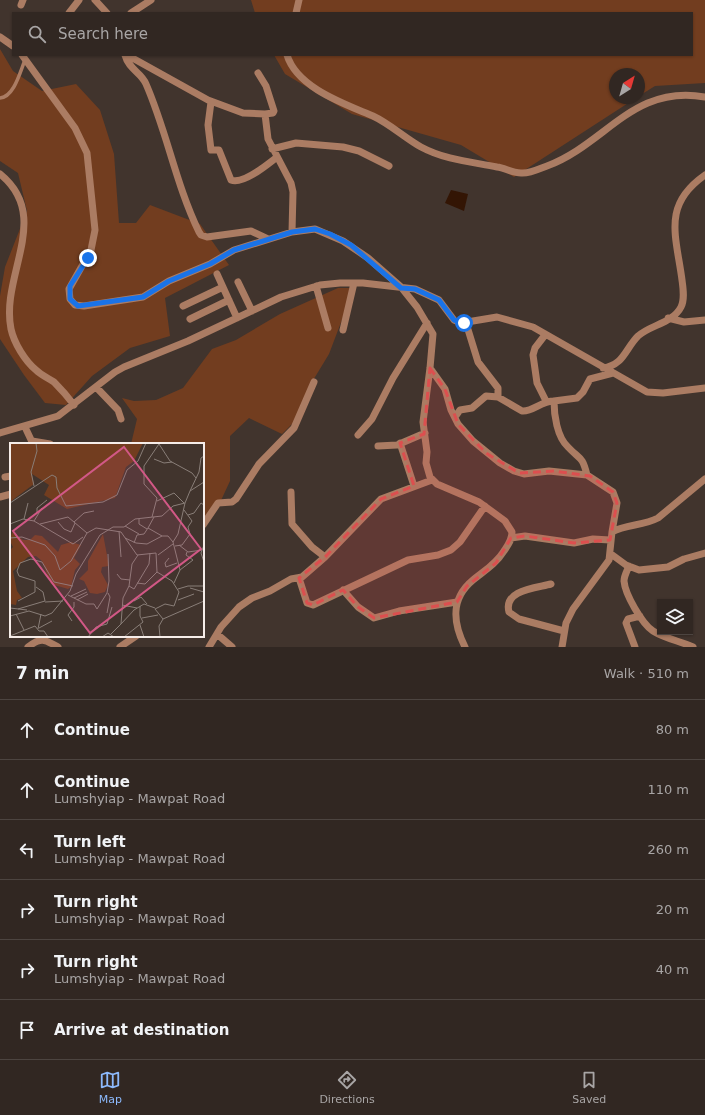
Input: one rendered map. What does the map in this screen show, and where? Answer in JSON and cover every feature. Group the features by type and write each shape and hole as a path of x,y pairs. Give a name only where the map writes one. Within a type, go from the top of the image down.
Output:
{"street":[{"path":"70,12 79,0"},
{"path":"95,0 106,12"},
{"path":"135,0 140,7"},
{"path":"132,12 151,0"},
{"path":"296,12 299,0"},
{"path":"0,37 12,45"},
{"path":"126,56 129,65 147,85 172,162 199,232 207,237 251,231 268,239"},
{"path":"128,56 211,102 243,113 273,113 274,110 266,86 258,73"},
{"path":"288,56 295,71 315,87 347,106 383,121 423,148 450,158 522,174 564,158 647,102 669,96 685,95 705,97"},
{"path":"24,57 75,128 87,153 95,230 91,250 69,289 70,299 75,305 84,306 143,297 169,281 210,264 234,250 292,232 315,229 343,240 368,258 401,288 417,307 433,334 423,422 426,463 432,480 437,484 468,496 485,506 510,526 512,532 511,538 500,558 494,565 467,586 457,602 456,620 465,647"},
{"path":"211,102 208,124 211,149 212,151 219,150 231,180 236,181 254,173 277,157"},
{"path":"265,114 267,134 272,149 291,183 293,192 292,232"},
{"path":"272,149 302,143 343,147 360,151 389,166"},
{"path":"0,174 8,180 17,193 24,214 22,242 9,299 8,314 11,330 28,361 36,370 54,382 74,405"},
{"path":"603,368 615,365 640,335 676,313 683,301 676,230 676,210 685,192 705,176"},
{"path":"217,274 237,318"},
{"path":"238,282 252,311"},
{"path":"343,330 354,283"},
{"path":"0,433 58,416 124,367 237,318 281,297 316,286 354,283 415,289 435,298 442,303 454,320 461,323 496,317 527,325 647,392 663,393 705,388"},
{"path":"316,286 328,328"},
{"path":"183,306 223,287"},
{"path":"190,319 229,300"},
{"path":"668,318 684,322 705,320"},
{"path":"358,435 372,419 393,378 427,323"},
{"path":"466,323 478,362 498,388 498,397"},
{"path":"545,335 535,348 533,355 537,383 546,401"},
{"path":"430,368 445,389 458,424 478,446 514,471 524,474 549,470 587,475 594,478 616,496 617,503 611,536 611,554 604,568 573,609 564,631 562,647"},
{"path":"455,417 460,410 472,408 484,397 498,397 522,411 529,410 546,401 574,400 583,392 590,379 613,373"},
{"path":"204,524 218,503 232,502 236,499 259,464 270,451 290,433 314,382"},
{"path":"96,387 118,410 121,419"},
{"path":"554,401 554,414 564,442 582,459 587,475"},
{"path":"26,426 33,442"},
{"path":"378,446 389,446 400,443 425,433"},
{"path":"400,443 414,486"},
{"path":"511,538 525,536 574,543 611,536 628,526 651,522 658,518 705,479"},
{"path":"209,647 230,616 247,600 270,591 291,579 299,578 325,557 381,499 432,480"},
{"path":"291,492 292,524 314,549 325,557"},
{"path":"0,497 10,494"},
{"path":"299,578 305,600 308,604 313,605 408,560 438,555 451,550 460,542 485,506"},
{"path":"611,554 629,566 639,570 668,567 684,559 705,553"},
{"path":"629,566 624,576 625,586 640,616 652,630 693,647"},
{"path":"551,584 517,593 508,604 509,612 519,619 564,631"},
{"path":"343,590 358,607 374,618 399,611 457,602"},
{"path":"635,647 626,623 628,619 640,616"},
{"path":"217,634 232,647"},
{"path":"120,647 135,637"},
{"path":"28,647 39,640 43,640 58,647"}],"lane":[{"path":"0,98 7,96 13,88 24,57"}],"highlighted area":[{"path":"430,368 445,389 458,424 486,453 519,473 553,471 590,476 613,492 617,503 610,540 574,543 525,536 511,538 496,563 467,586 457,602 374,618 358,607 343,590 313,605 307,603 299,578 325,557 381,499 414,486 400,443 424,434"}],"shaded area":[{"path":"251,0 705,0 705,83 655,86 645,92 645,68 609,68 609,104 627,104 514,177 461,145 352,114 285,74 275,56 693,56 693,12 255,12"},
{"path":"0,49 13,71 42,91 76,84 100,110 114,154 119,223 136,223 150,205 200,224 229,265 165,298 170,336 130,348 92,376 66,405 45,403 0,339 0,296 5,267 27,211 18,173 0,161"},
{"path":"451,190 468,194 464,211 445,203"},
{"path":"338,288 354,288 329,354 312,382 294,422 282,434 249,418 230,436 230,481 217,509 204,517 204,443 131,443 137,419 122,398 134,401 156,400 183,388 212,349 236,340 280,314"}],"route":[{"path":"88,258 74,278 69,289 69,296 72,303 78,306 143,297 180,275 205,267 234,250 292,232 309,229 321,230 351,245 368,258 401,288 415,289 439,300 446,307 454,320 464,323"}]}
